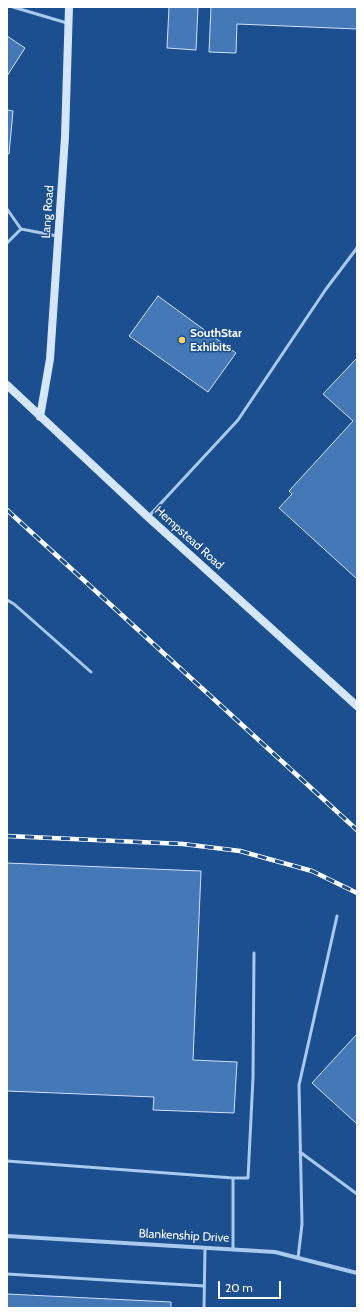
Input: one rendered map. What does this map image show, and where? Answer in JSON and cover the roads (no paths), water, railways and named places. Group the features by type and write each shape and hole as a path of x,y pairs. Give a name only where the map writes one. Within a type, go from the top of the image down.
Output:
{"main road":[{"name":"Lang Road","path":"40,417 50,359 59,237 65,137 69,7"},
{"name":"Hempstead Road","path":"7,385 148,517 357,706"}],"street":[{"name":"Blankenship Drive","path":"7,1236 274,1252 357,1273"}],"lane":[{"path":"13,7 69,24"},
{"path":"7,209 22,228 59,237"},
{"path":"7,243 22,228"},
{"path":"148,517 238,420 326,289 357,248"},
{"path":"7,600 14,604 91,672"},
{"path":"298,1258 302,1224 299,1085 337,916"},
{"path":"7,1161 248,1178 253,1078 254,953"},
{"path":"300,1152 357,1194"},
{"path":"232,1249 233,1178"},
{"path":"204,1308 205,1248"},
{"path":"7,1274 204,1286"}],"railway":[{"path":"7,510 357,830"},
{"path":"7,836 183,844 240,851 312,871 357,893"}],"place":[{"name":"SouthStar Exhibits","path":"182,340"}]}
